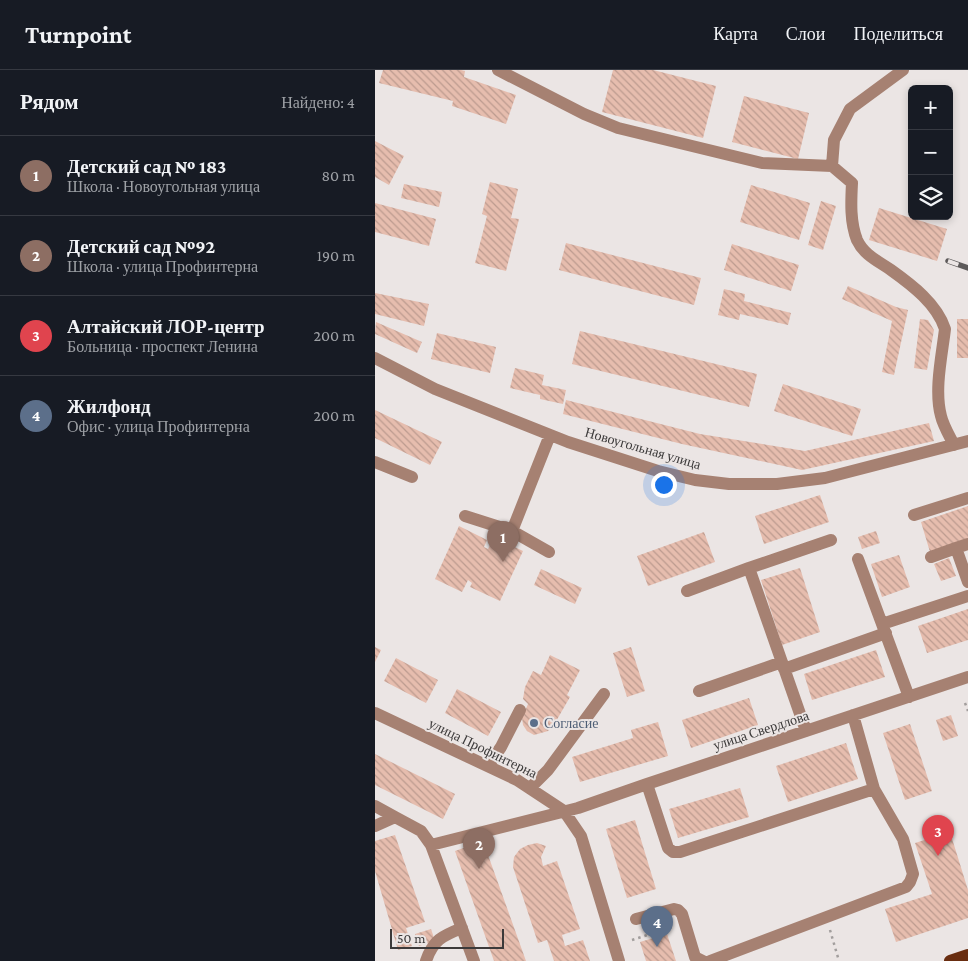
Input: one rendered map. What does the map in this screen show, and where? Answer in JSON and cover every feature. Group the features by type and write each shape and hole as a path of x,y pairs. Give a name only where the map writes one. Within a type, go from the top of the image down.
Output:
{"main road":[{"path":"950,961 968,955"}],"street":[{"path":"498,70 584,114 618,128 761,163 832,166 852,183 851,214 857,240 864,252 891,270 928,300 942,320 945,329 939,383 940,408 941,416 953,445"},
{"path":"832,166 834,140 850,109 903,70"},
{"name":"Новоугольная улица","path":"375,358 435,389 550,434 658,471 695,480 729,484 777,484 825,478 968,441"},
{"path":"512,531 550,434"},
{"path":"375,462 412,477"},
{"path":"914,515 968,498"},
{"path":"465,516 512,531 549,552"},
{"path":"687,591 831,540"},
{"path":"931,557 962,546 968,582"},
{"path":"858,559 909,697"},
{"path":"749,568 806,731"},
{"path":"699,691 783,666 968,596"},
{"name":"улица Свердлова","path":"431,845 579,808 968,677"},
{"path":"530,788 548,770 604,694"},
{"path":"488,766 501,747 520,710"},
{"name":"улица Профинтерна","path":"375,713 517,780 564,811 581,836 619,961"},
{"path":"710,961 906,887 910,882 913,874 903,839 874,789 853,715"},
{"path":"647,784 668,848 673,852 679,852 874,789"},
{"path":"375,806 421,831 431,845 474,961"},
{"path":"375,826 395,817"},
{"path":"636,920 673,909 679,910 682,914 695,957 703,961"},
{"path":"426,961 430,949 443,936 461,928"}],"path":[{"path":"965,703 968,711"},
{"path":"825,917 839,961"},
{"path":"632,940 685,923"}],"building":[{"path":"383,70 461,70 465,71 464,77 516,95 506,124 452,106 453,101 379,83"},
{"path":"613,70 653,70 716,86 703,138 602,112"},
{"path":"744,96 809,113 798,159 732,142"},
{"path":"375,141 404,156 389,185 375,177"},
{"path":"490,182 518,189 511,218 519,219 506,271 475,263 487,216 482,214"},
{"path":"404,184 442,192 439,207 401,198"},
{"path":"751,185 810,203 799,240 740,222"},
{"path":"821,201 836,206 823,250 808,245"},
{"path":"375,203 436,219 429,246 375,232"},
{"path":"879,208 908,217 908,220 918,220 947,229 937,261 869,240"},
{"path":"566,243 701,278 694,305 559,270"},
{"path":"732,244 799,265 791,291 724,270"},
{"path":"848,286 896,307 908,310 894,375 882,372 892,321 842,299"},
{"path":"724,289 745,294 744,301 791,313 788,325 740,314 739,320 718,315"},
{"path":"375,293 429,304 424,326 375,314"},
{"path":"920,319 928,320 934,330 927,370 914,368"},
{"path":"957,319 968,319 968,358 957,358"},
{"path":"376,322 422,342 417,353 375,334"},
{"path":"580,331 757,374 749,407 572,364"},
{"path":"437,333 496,347 490,373 431,359"},
{"path":"515,368 544,375 542,385 566,390 563,404 540,399 540,395 510,388"},
{"path":"783,384 861,409 852,436 774,411"},
{"path":"566,400 700,434 805,451 929,423 934,441 802,470 682,444 563,414"},
{"path":"375,410 442,442 430,465 375,438"},
{"path":"820,495 829,522 764,544 755,516"},
{"path":"968,506 968,538 930,552 921,522"},
{"path":"459,526 487,540 484,547 488,549 494,537 523,551 500,601 470,587 472,583 468,580 462,592 435,579"},
{"path":"876,531 880,543 862,549 858,537"},
{"path":"704,532 715,562 648,586 637,556"},
{"path":"899,555 910,587 882,597 871,564"},
{"path":"949,558 956,576 941,581 934,564"},
{"path":"800,568 820,632 782,645 761,580"},
{"path":"541,569 582,588 575,604 534,585"},
{"path":"968,609 968,640 927,653 918,626"},
{"path":"375,647 381,650 375,662"},
{"path":"631,647 645,691 627,697 613,653"},
{"path":"876,650 885,677 812,700 804,674"},
{"path":"550,655 580,670 567,695 570,697 555,723 548,731 534,735 527,731 523,725 522,718 528,704 523,699 525,687 533,671 541,675"},
{"path":"396,658 438,680 426,703 384,681"},
{"path":"457,689 501,712 488,736 445,713"},
{"path":"749,698 758,725 691,748 682,720"},
{"path":"951,715 958,736 943,741 936,720"},
{"path":"658,722 668,756 580,782 572,757 633,738 631,730"},
{"path":"910,724 932,791 905,800 883,733"},
{"path":"846,743 858,779 788,802 776,766"},
{"path":"375,754 455,794 443,819 375,785"},
{"path":"740,788 749,817 678,838 669,809"},
{"path":"635,820 656,889 627,898 606,829"},
{"path":"950,832 968,890 968,918 896,942 885,909 932,894 915,843"},
{"path":"395,835 425,922 406,928 412,946 398,950 375,871 375,841"},
{"path":"483,841 526,961 494,961 455,851"},
{"path":"537,843 546,846 541,857 543,866 557,861 580,929 562,935 565,946 583,940 590,961 554,961 547,940 538,943 513,867 514,857 520,849"},
{"path":"431,929 435,941 419,946 415,934"},
{"path":"667,934 676,961 646,961 640,942"}],"railway":[{"path":"948,261 968,268"}],"place":[{"name":"Детский сад № 183","path":"503,562"},
{"name":"Согласие","path":"534,723"},
{"name":"Алтайский ЛОР-центр","path":"938,856"},
{"name":"Детский сад №92","path":"479,869"},
{"name":"Жилфонд","path":"657,947"}]}
